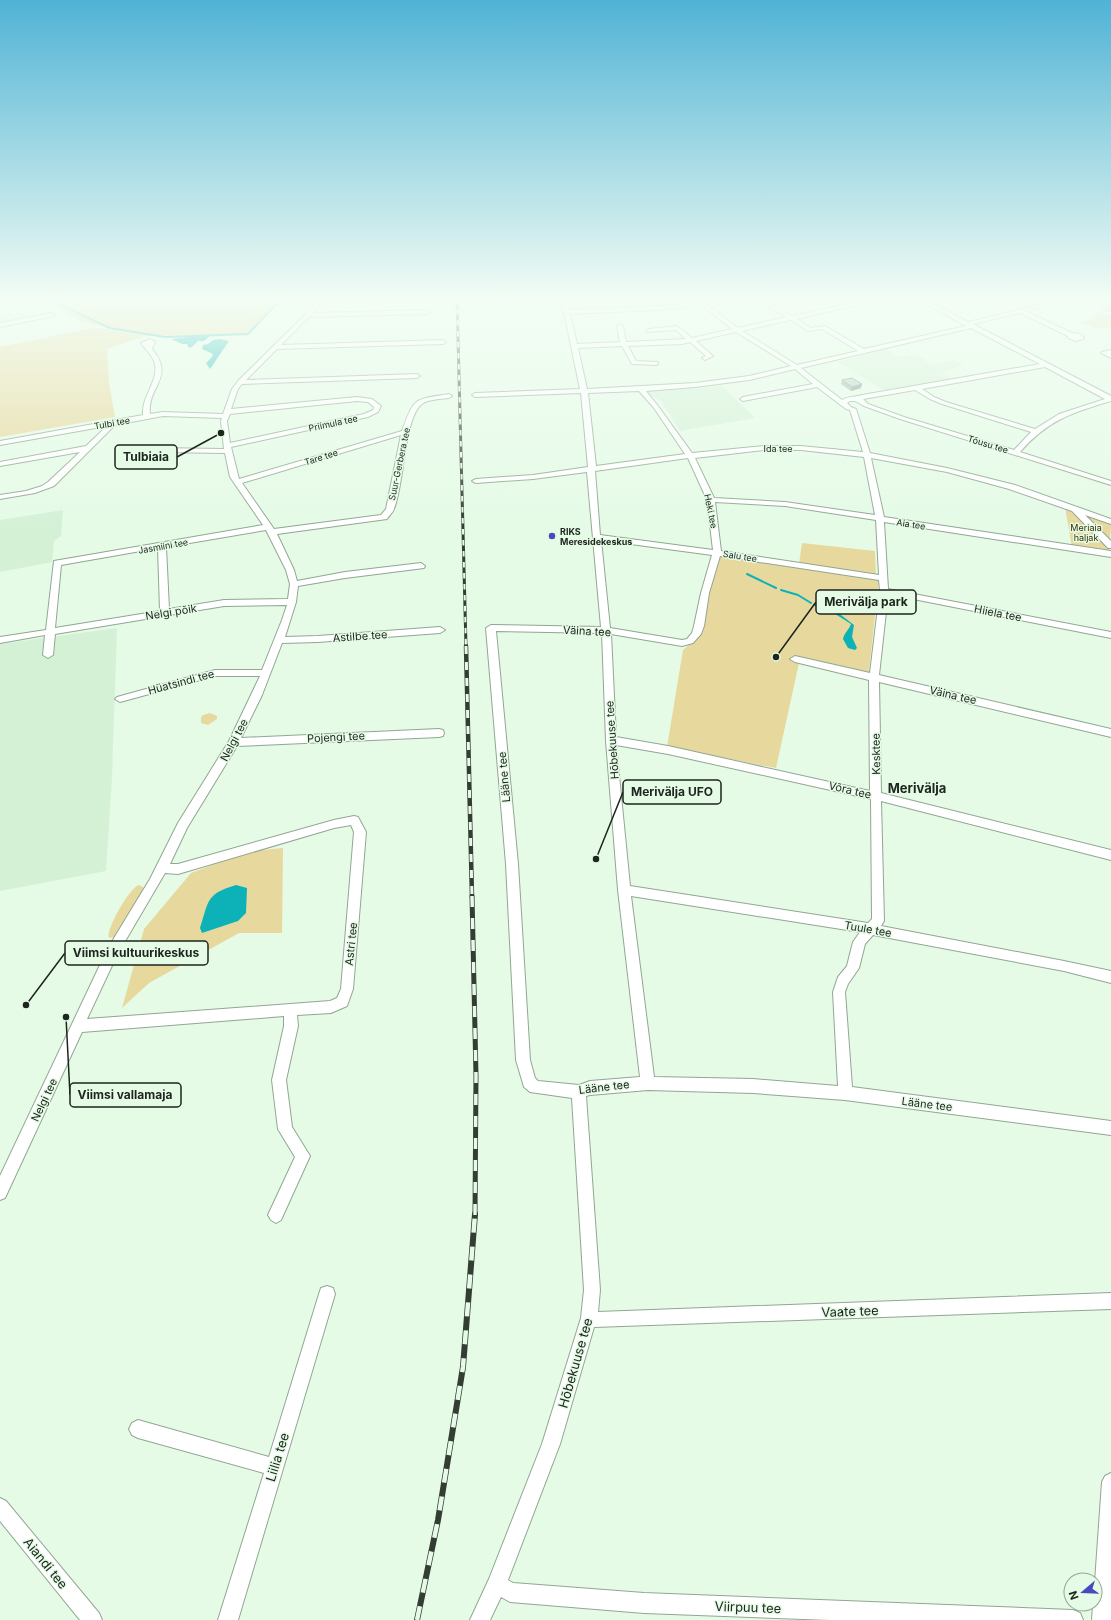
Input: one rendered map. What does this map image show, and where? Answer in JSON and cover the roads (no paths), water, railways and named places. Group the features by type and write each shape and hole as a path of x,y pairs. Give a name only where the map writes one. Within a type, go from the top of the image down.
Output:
{"street":[{"path":"147,416 145,409 147,400 157,374"},
{"name":"Nelgi tee","path":"0,1193 112,952 155,882 182,826 234,742 280,640 292,602 294,584 290,570 270,530 234,477 227,448 224,428 226,414 240,382 249,374"},
{"name":"Hõbekuuse tee","path":"580,374 584,391 592,469 590,473 598,537 606,630 611,741 624,890 648,1083"},
{"path":"475,395 641,389 695,385 749,378 768,374"},
{"path":"804,374 845,406 853,409 861,409 866,405"},
{"path":"843,403 848,399 858,400 862,397 998,374"},
{"path":"1063,374 1111,399"},
{"path":"240,382 417,376"},
{"path":"743,399 818,385"},
{"path":"917,388 932,398 944,403 1035,431"},
{"name":"Heki tee","path":"641,389 656,407 690,456 711,500 717,553 705,593 696,634 690,641 682,643"},
{"name":"Suur-Gerbera tee","path":"270,530 384,517 390,510 402,454 405,432 414,408 421,401 449,396"},
{"name":"Priimula tee","path":"226,414 358,399 370,400 378,406 376,411 366,416 227,448"},
{"path":"1016,452 1035,431 1052,420 1072,411 1111,399"},
{"name":"Tõusu tee","path":"858,400 864,402 866,405 902,418 1016,452 1111,483"},
{"name":"Kesktee","path":"846,1093 839,992 843,981 852,968 860,942 878,921 874,677 884,591 880,518 867,455 853,409"},
{"name":"Tulbi tee","path":"0,443 147,416 168,414 198,416 226,414"},
{"path":"198,416 214,422 224,428"},
{"path":"0,496 43,489 51,484 110,427 112,423"},
{"name":"Tare tee","path":"237,482 405,432"},
{"path":"0,464 88,448"},
{"path":"155,450 227,448"},
{"name":"Ida tee","path":"476,481 533,477 690,456 766,448 801,448 867,455 947,470 979,478 1111,522"},
{"name":"Aia tee","path":"711,500 784,504 1111,554"},
{"name":"Ida tee","path":"1074,509 1111,546"},
{"name":"Jasmiini tee","path":"50,632 57,563 162,545 270,530"},
{"name":"Salu tee","path":"598,537 883,578"},
{"path":"162,545 165,613"},
{"path":"294,584 346,575 421,566"},
{"name":"Hiiela tee","path":"884,591 1111,635"},
{"name":"Nelgi põik","path":"0,640 224,603 292,602"},
{"name":"Väina tee","path":"491,628 606,630 682,643"},
{"name":"Lääne tee","path":"491,628 512,864 523,1060 529,1082 535,1087 579,1092 590,1088 648,1083 753,1086 846,1093 1111,1128"},
{"name":"Astilbe tee","path":"280,640 318,639 440,630"},
{"path":"48,655 50,632"},
{"name":"Väina tee","path":"795,659 1111,733"},
{"name":"Hüatsindi tee","path":"120,699 215,673 266,673"},
{"name":"Pojengi tee","path":"234,742 439,733"},
{"name":"Võra tee","path":"611,741 623,741 876,796 1111,855"},
{"name":"Astri tee","path":"78,1026 331,1007 342,1002 347,989 360,832 354,820 334,824 178,869 162,868"},
{"name":"Tuule tee","path":"624,890 871,929 1064,966 1111,977"},
{"path":"276,1215 302,1156 285,1129 279,1080 291,1026 290,1009"},
{"name":"Hõbekuuse tee","path":"480,1620 496,1584 551,1444 589,1318 592,1290 579,1092"},
{"name":"Liilia tee","path":"228,1620 327,1294"},
{"name":"Vaate tee","path":"589,1318 599,1320 1111,1301"},
{"path":"138,1429 274,1467"},
{"path":"1102,1620 1111,1482"},
{"name":"Aiandi tee","path":"0,1507 92,1620"},
{"name":"Viirpuu tee","path":"496,1584 510,1592 644,1603 1073,1620"}],"water":[{"path":"821,605 841,615 854,625 852,637 857,648 855,650 848,648 843,639 851,624"},
{"path":"236,885 247,888 246,913 238,921 202,933 200,928 207,904 210,899 226,888"}],"waterway":[{"path":"747,574 776,588"},
{"path":"781,590 798,595 811,603"},
{"path":"814,605 821,605"}],"railway":[{"path":"459,374 466,647"},
{"path":"466,646 472,897"},
{"path":"472,896 476,1076 475,1215"},
{"path":"417,1620 438,1520 463,1367 475,1214"}],"place":[{"name":"Tulbiaia","path":"221,433"},
{"name":"RIKS Meresidekeskus","path":"552,536"},
{"name":"Merivälja park","path":"776,657"},
{"name":"Merivälja UFO","path":"596,859"},
{"name":"Viimsi kultuurikeskus","path":"26,1005"},
{"name":"Viimsi vallamaja","path":"66,1017"}],"district":[{"name":"Merivälja","path":"917,788"}],"park label":[{"name":"Meriaia haljak","path":"1086,532"}]}
